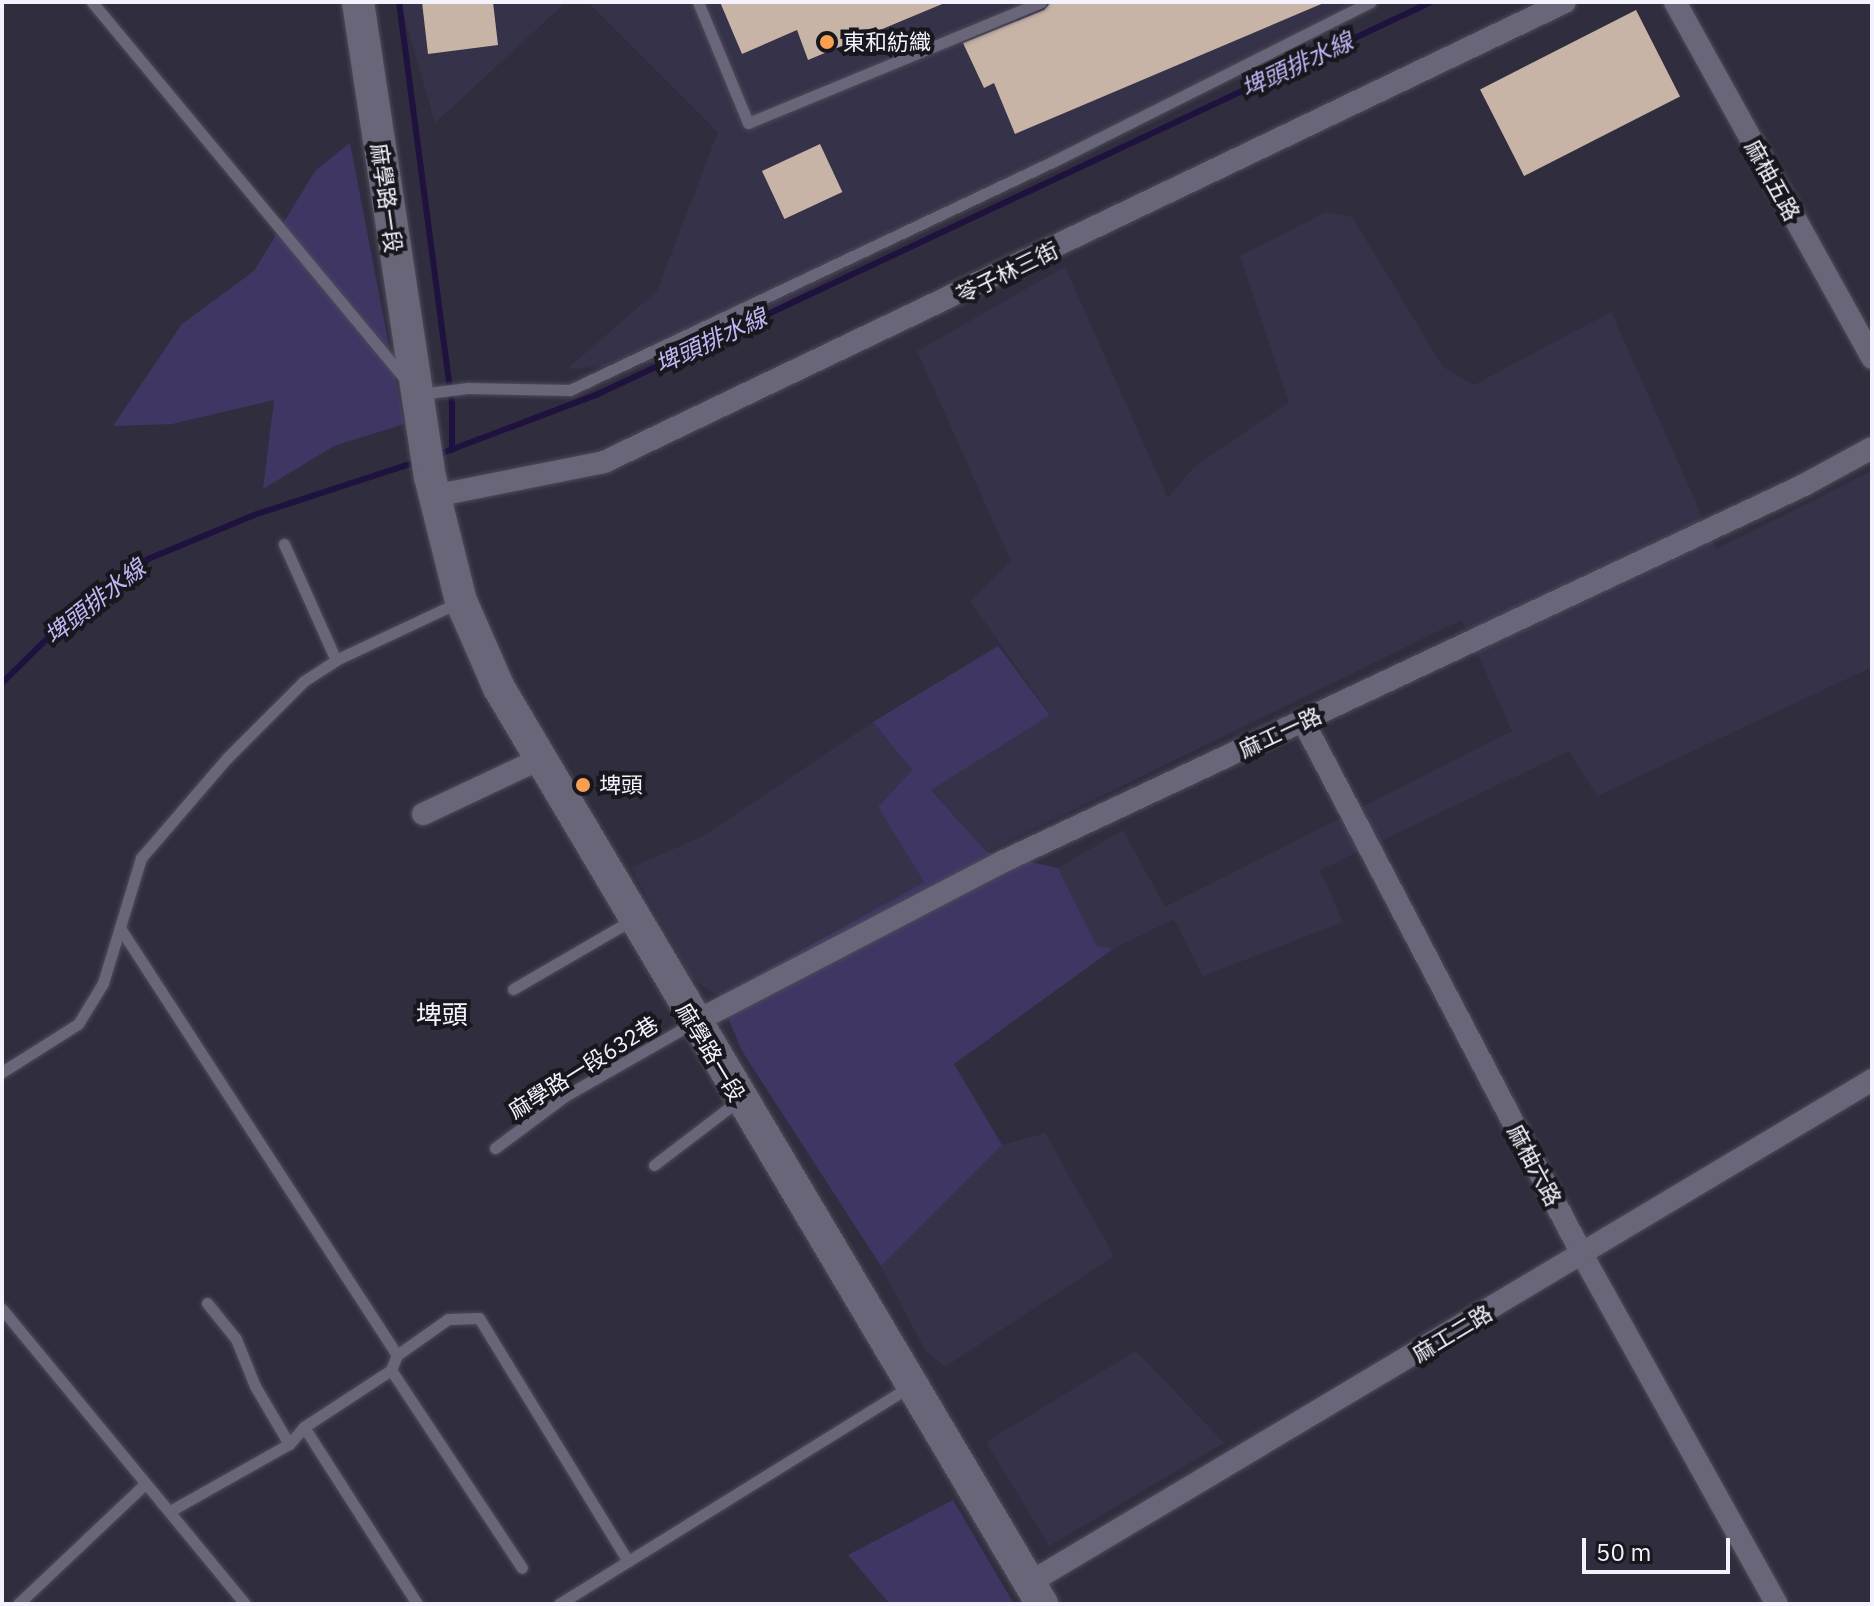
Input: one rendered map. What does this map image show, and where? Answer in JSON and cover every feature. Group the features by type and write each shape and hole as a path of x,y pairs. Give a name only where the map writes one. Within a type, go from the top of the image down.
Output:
{"main road":[{"name":"麻學路一段","path":"358,2 432,486 461,601 499,688 540,759 693,1023 1035,1593"}],"street":[{"name":"苓子林三街","path":"432,486 604,462 1565,2"},
{"name":"麻柚五路","path":"1675,2 1872,358"},
{"name":"麻工一路","path":"693,1023 1004,861 1804,485 1872,448"},
{"name":"麻柚六路","path":"1303,721 1583,1256 1777,1604"},
{"path":"423,814 540,759"},
{"name":"麻工二路","path":"1035,1593 1872,1080"}],"lane":[{"path":"92,2 418,394 468,388 570,390 914,229 1370,2"},
{"path":"698,2 748,123 1041,2"},
{"path":"284,544 336,660"},
{"path":"2,1072 78,1024 103,983 141,858 227,758 304,681 336,660 461,601"},
{"path":"513,989 633,919"},
{"path":"120,928 397,1355"},
{"name":"麻學路一段632巷","path":"495,1148 565,1096 693,1023"},
{"path":"654,1165 739,1100"},
{"path":"207,1303 236,1339 255,1386 289,1444"},
{"path":"2,1309 145,1484 172,1510 245,1604"},
{"path":"172,1510 289,1444 304,1427 391,1370 397,1355 448,1319 479,1318 628,1561"},
{"path":"391,1370 522,1568"},
{"path":"559,1604 912,1386"},
{"path":"304,1427 417,1604"},
{"path":"18,1604 145,1484"}],"shaded area":[{"path":"400,2 566,2 435,123"},
{"path":"588,2 1378,2 1052,157 679,361 567,369 657,291 718,132"},
{"path":"350,143 404,424 334,446 263,489 274,400 172,424 113,426 182,324 254,271 315,171"},
{"path":"1326,212 1352,217 1443,367 1474,385 1611,312 1717,549 1872,471 1872,667 1597,796 1569,751 1320,870 1343,922 1203,976 1174,919 1113,949 1097,947 1058,868 1123,830 1165,907 1512,731 1482,663 1461,620 987,852 931,789 1050,714 970,601 1011,561 917,351 1065,267 1168,498 1193,468 1289,402 1240,256"},
{"path":"998,646 1050,715 931,790 987,852 1058,868 1097,946 1113,949 954,1064 1002,1145 881,1266 742,1051 719,996 924,882 878,807 912,770 873,722"},
{"path":"873,722 912,770 878,807 924,882 719,996 692,979 631,868 705,835"},
{"path":"1045,1133 1114,1256 945,1367 925,1350 881,1266 1002,1145"},
{"path":"1136,1351 1224,1443 1049,1546 986,1442"},
{"path":"953,1500 1014,1604 890,1604 848,1555"}],"building":[{"path":"422,2 493,2 498,45 428,54"},
{"name":"東和紡織","path":"720,2 947,2 808,60 797,30 742,54"},
{"path":"1051,2 1326,2 1015,134 994,83 984,88 963,43 1044,10"},
{"path":"1636,10 1680,96 1524,176 1480,89"},
{"path":"820,144 842,192 784,219 762,171"}],"waterway":[{"path":"399,2 452,405 452,450"},
{"name":"埤頭排水線","path":"437,455 596,395 1431,2"},
{"name":"埤頭排水線","path":"2,683 55,631 148,559 254,515 419,461"}],"place":[{"name":"東和紡織","path":"827,42"},
{"name":"埤頭","path":"583,785"}],"district":[{"name":"埤頭","path":"442,1015"}]}
